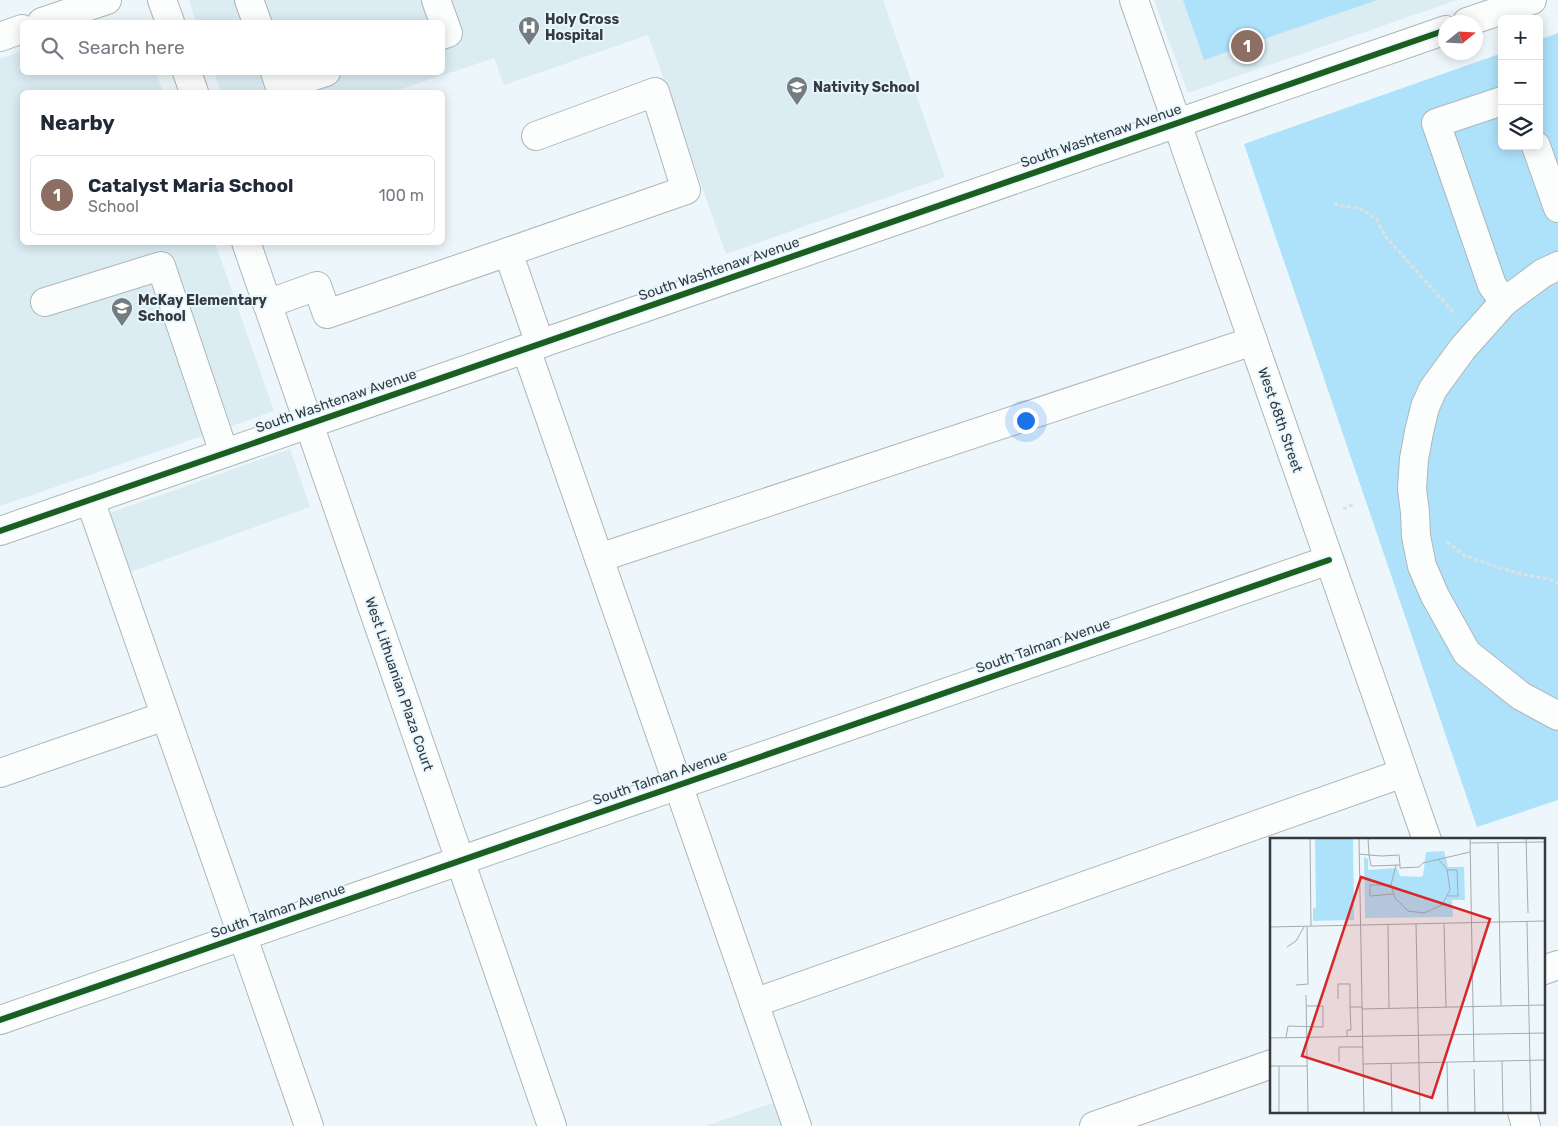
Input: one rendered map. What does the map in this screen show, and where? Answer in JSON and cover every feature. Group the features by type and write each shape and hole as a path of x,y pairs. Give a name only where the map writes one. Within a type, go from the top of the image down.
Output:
{"street":[{"path":"48,20 107,0"},
{"path":"162,0 169,20"},
{"path":"249,0 256,20"},
{"path":"436,0 443,20"},
{"name":"West 68th Street","path":"1134,0 1426,838"},
{"path":"1483,17 1532,0"},
{"path":"0,37 20,30"},
{"name":"South Washtenaw Avenue","path":"0,531 1438,33"},
{"path":"188,75 193,90"},
{"path":"275,75 280,88 317,75"},
{"path":"267,304 317,286 327,314 686,190 655,92 536,136"},
{"path":"1498,102 1436,123 1492,285 1504,302"},
{"path":"1537,150 1558,208"},
{"name":"West Lithuanian Plaza Court","path":"247,245 552,1126"},
{"path":"508,252 533,346 599,558 797,1126"},
{"path":"45,302 161,266 224,453"},
{"path":"1558,266 1543,273 1504,302 1474,334 1442,377 1425,407 1414,459 1412,490 1416,512 1416,536 1422,566 1435,596 1467,653 1521,696 1558,716"},
{"path":"599,558 1253,341"},
{"path":"90,500 309,1126"},
{"name":"South Talman Avenue","path":"0,1020 1329,560"},
{"path":"0,773 165,716"},
{"path":"754,1003 1403,773"},
{"path":"1546,969 1558,965"},
{"path":"1094,1126 1270,1065"}],"path":[{"path":"1334,204 1361,209 1377,220 1385,236 1474,334"},
{"path":"1338,510 1354,504"},
{"path":"1416,512 1434,532 1464,555 1521,574 1548,579 1558,583"}],"shaded area":[{"name":"Nativity School","path":"189,0 883,0 945,177 726,254 648,35 504,85 494,58 445,74 445,20 195,20"},
{"path":"1154,0 1457,0 1188,93"},
{"path":"1183,0 1377,0 1204,60"},
{"path":"1558,33 1558,800 1477,827 1244,144 1498,54 1498,150 1543,150 1543,39"},
{"name":"McKay Elementary School","path":"20,52 20,75 157,75 162,90 20,90 20,245 216,245 274,411 0,506 0,59"},
{"name":"Nativity School","path":"215,75 443,75 398,90 220,90"},
{"path":"290,449 310,507 117,577 96,518"},
{"path":"787,1098 797,1126 706,1126"}],"cycle path":[{"path":"0,531 1438,33"},
{"path":"0,1020 1329,560"}],"place":[{"name":"Holy Cross Hospital","path":"529,46"},
{"name":"Catalyst Maria School","path":"1247,46"},
{"name":"Nativity School","path":"797,106"},
{"name":"McKay Elementary School","path":"122,327"}]}
